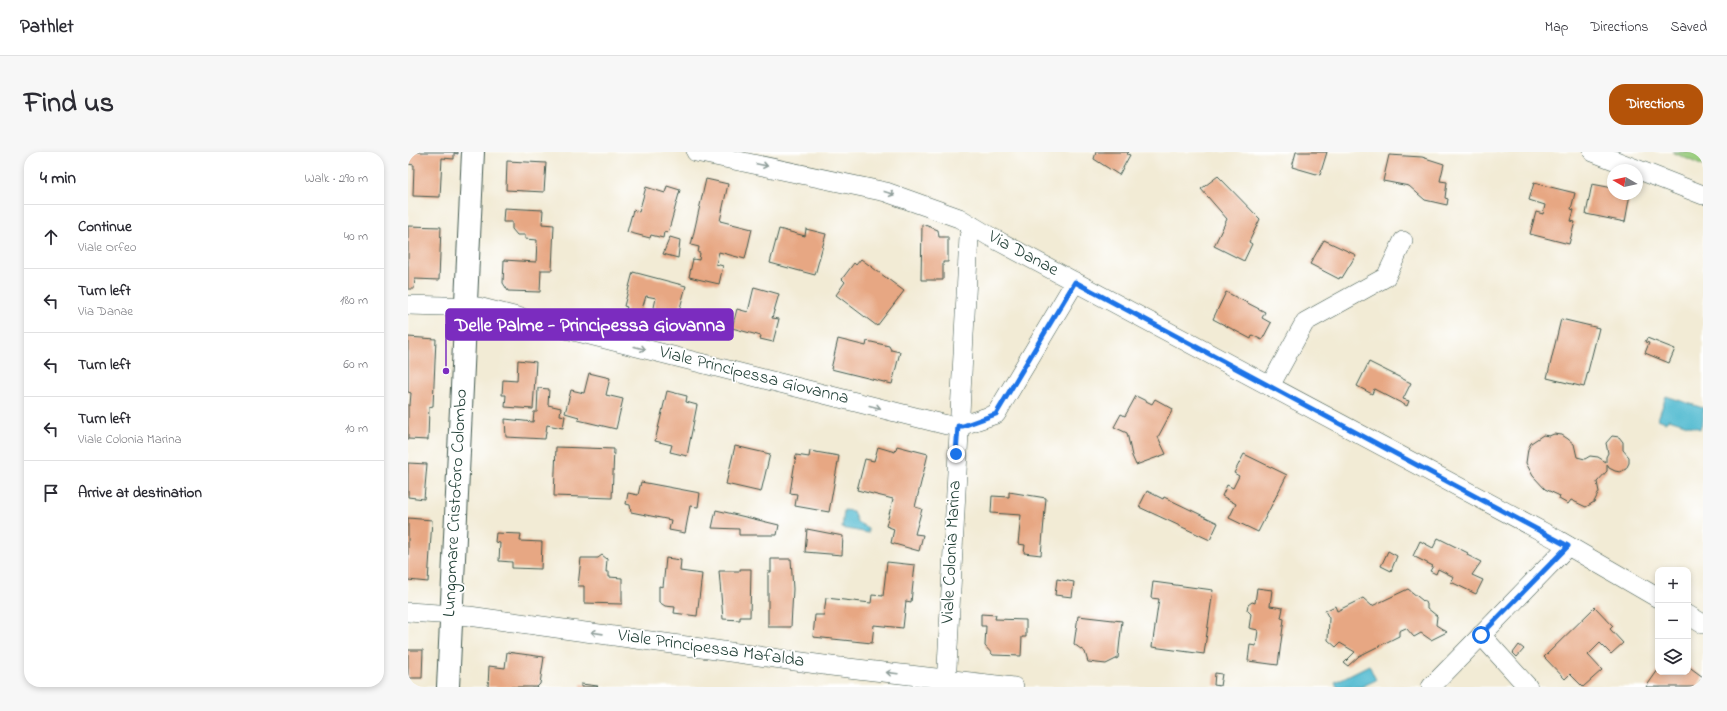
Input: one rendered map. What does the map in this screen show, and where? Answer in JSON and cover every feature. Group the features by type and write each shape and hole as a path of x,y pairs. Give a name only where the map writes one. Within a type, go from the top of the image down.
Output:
{"main road":[{"name":"Lungomare Cristoforo Colombo","path":"448,687 473,152"}],"street":[{"name":"Via Danae","path":"696,152 886,192 965,222 1568,546 1655,596"},
{"path":"1593,152 1703,196"},
{"name":"Viale Colonia Marina","path":"946,683 958,426 969,236 965,222"},
{"path":"1270,386 1305,322 1386,277 1404,241"},
{"path":"958,426 963,426 996,414 1075,282"},
{"name":"Viale Principessa Giovanna","path":"408,305 466,306 508,315 946,425 958,426"},
{"path":"1431,687 1568,546"},
{"name":"Viale Principessa Mafalda","path":"408,612 451,614 946,683 1014,687"},
{"path":"1691,617 1703,624"},
{"path":"1481,635 1528,687"}],"green space":[{"path":"1672,152 1703,152 1703,166"}],"water":[{"path":"1666,396 1703,408 1703,420 1700,429 1669,419 1665,422 1658,419"},
{"path":"844,510 853,511 857,522 868,528 868,533 842,528"},
{"path":"1369,665 1376,680 1361,687 1337,687 1335,682"}],"building":[{"path":"408,152 458,152 458,154 454,153 454,159 442,158 440,197 413,196 414,165 408,164"},
{"path":"1096,152 1129,152 1127,154 1130,155 1119,175 1094,159"},
{"path":"1296,152 1327,152 1320,175 1292,167"},
{"path":"1389,155 1422,157 1444,164 1440,181 1447,182 1445,198 1448,199 1447,205 1425,200 1409,186 1383,181"},
{"path":"507,161 546,163 544,192 506,190"},
{"path":"1218,176 1260,219 1249,242 1252,244 1244,261 1214,246 1227,219 1201,189"},
{"path":"706,179 728,184 720,221 752,229 745,259 719,252 716,264 723,266 719,284 689,277 693,259 699,260 699,247 691,245"},
{"path":"1534,183 1575,193 1571,209 1574,210 1571,221 1575,222 1569,244 1530,234 1536,212 1543,214 1545,205 1529,200"},
{"path":"1592,184 1607,187 1607,200 1629,200 1625,222 1586,214"},
{"path":"667,186 680,190 668,233 664,232 663,238 651,235 650,238 627,232 633,210 639,212 646,187 665,193"},
{"path":"504,208 543,210 542,224 554,225 552,270 541,270 540,292 508,291 503,283 504,260 536,262 537,240 525,239 525,235 517,235 512,229 512,222 503,222"},
{"path":"922,224 938,230 939,237 948,237 948,262 943,262 943,280 921,280"},
{"path":"408,226 441,227 439,280 415,279 414,289 408,289"},
{"path":"779,229 805,236 806,229 826,234 815,275 770,263"},
{"path":"670,237 680,240 678,258 663,254"},
{"path":"1324,240 1356,255 1342,278 1340,277 1339,279 1310,264"},
{"path":"861,259 904,291 877,326 836,295 845,282 842,279 854,263 856,265"},
{"path":"633,272 686,286 674,330 624,317 627,307 624,306","holes":["646,296 656,298 653,312 642,309"]},
{"path":"754,287 779,294 772,318 779,319 773,342 760,339 761,336 732,328 737,309 748,312"},
{"path":"1226,292 1265,312 1262,318 1271,323 1262,340 1252,335 1251,339 1213,319"},
{"path":"1561,319 1599,328 1584,387 1547,378"},
{"path":"408,337 436,339 433,406 429,407 428,440 408,439 408,405 410,405 411,393 408,392"},
{"path":"1647,338 1675,349 1669,363 1645,353 1649,343 1645,342"},
{"path":"838,339 866,346 867,341 889,346 891,350 900,352 892,384 831,369"},
{"path":"518,360 536,362 533,409 505,407 506,395 502,395 503,380 517,381"},
{"path":"1369,362 1411,383 1403,399 1409,401 1407,406 1374,389 1372,394 1357,386"},
{"path":"589,373 610,378 606,395 623,399 616,429 578,420 579,417 565,413 571,390 584,393"},
{"path":"538,388 549,389 548,405 561,408 560,415 565,416 563,428 547,425 545,439 506,437 505,419 533,422 534,412 537,412"},
{"path":"667,391 687,396 686,402 697,405 687,456 670,452 672,445 655,441"},
{"path":"1136,396 1152,404 1155,399 1173,409 1158,437 1166,454 1136,465 1132,456 1127,433 1114,427 1121,414 1125,416"},
{"path":"1554,434 1562,435 1574,444 1577,457 1585,459 1590,456 1598,457 1606,462 1608,453 1606,443 1612,436 1619,437 1623,442 1623,450 1629,457 1629,463 1626,469 1620,472 1609,468 1607,464 1607,471 1597,482 1599,492 1594,502 1586,507 1571,500 1568,504 1559,499 1560,496 1545,489 1533,476 1526,463 1528,449 1531,443 1543,435 1549,436"},
{"path":"735,446 770,454 761,492 726,484"},
{"path":"897,446 928,454 915,507 922,509 915,534 923,535 919,551 891,543 894,529 886,526 893,499 857,490 865,459 874,461 878,447 895,452"},
{"path":"556,447 614,449 612,498 554,496"},
{"path":"810,451 839,456 829,512 795,506 797,494 790,493 796,455 809,457"},
{"path":"1244,454 1287,475 1258,532 1229,518 1236,504 1222,496 1227,485 1233,488 1239,476 1234,473"},
{"path":"408,463 427,464 424,499 408,497"},
{"path":"641,482 700,493 698,507 690,506 685,533 669,530 671,520 631,512 630,505 626,504 628,493 638,495"},
{"path":"1147,491 1163,499 1164,497 1218,523 1210,540 1139,507"},
{"path":"1009,492 1046,498 1041,555 1024,553 1025,545 1018,544 1021,515 991,513 992,496 1009,497"},
{"path":"716,510 779,525 777,535 739,535 739,529 712,528"},
{"path":"408,518 432,520 428,582 408,580"},
{"path":"807,529 843,536 842,555 805,552"},
{"path":"496,533 521,534 520,541 542,542 541,569 512,568 512,562 499,561 500,543 495,542"},
{"path":"1438,538 1468,553 1467,555 1481,562 1472,575 1483,580 1476,594 1451,582 1454,577 1438,569 1436,574 1430,571 1433,566 1413,556 1420,541 1433,548"},
{"path":"1388,551 1397,556 1391,571 1381,566"},
{"path":"602,555 607,559 606,572 609,572 609,577 622,578 622,604 584,603 584,586 578,586 581,558 598,558"},
{"path":"666,558 681,560 680,571 702,574 697,616 674,613 675,607 665,606 659,602 659,586 663,587"},
{"path":"771,559 791,559 793,589 791,627 768,627 768,572 771,572"},
{"path":"887,562 915,565 911,602 906,601 903,628 874,625 872,643 813,637 815,615 824,615 826,598 871,603 872,595 883,596"},
{"path":"740,569 751,569 750,617 740,617 740,620 723,619 719,571 740,571"},
{"path":"1057,579 1074,582 1072,597 1055,595"},
{"path":"1153,582 1213,590 1204,654 1152,647 1159,599 1151,598"},
{"path":"1257,588 1272,590 1270,606 1283,608 1281,618 1284,619 1278,665 1248,661 1250,645 1256,646 1258,630 1249,628 1251,614 1247,610 1248,605 1252,602 1255,603"},
{"path":"1408,589 1427,604 1427,608 1437,616 1436,625 1447,632 1431,640 1421,633 1414,637 1406,628 1399,631 1399,636 1359,656 1348,666 1344,663 1355,652 1340,643 1336,647 1328,640 1329,618 1325,611 1335,606 1337,611 1363,598 1372,606"},
{"path":"1595,607 1613,626 1610,629 1623,643 1611,654 1600,643 1588,655 1602,670 1583,687 1570,674 1565,679 1544,657"},
{"path":"981,614 996,615 995,619 1026,620 1026,637 1022,637 1021,656 993,655 985,646 986,626 981,626"},
{"path":"1078,616 1122,621 1118,658 1106,664 1088,662 1085,652 1074,644"},
{"path":"1519,645 1524,649 1517,657 1513,653"},
{"path":"408,650 423,650 422,678 408,678"},
{"path":"507,652 544,657 540,684 537,687 488,687 489,666 505,668"},
{"path":"1691,668 1703,677 1697,687 1646,687 1655,674 1691,675"},
{"path":"1215,673 1222,674 1220,686 1214,685"},
{"path":"581,684 598,686 581,687"}],"place":[{"name":"Delle Palme - Principessa Giovanna","path":"446,371"}],"route":[{"path":"956,454 958,426 963,426 996,414 1075,282 1568,546 1481,635"}]}
